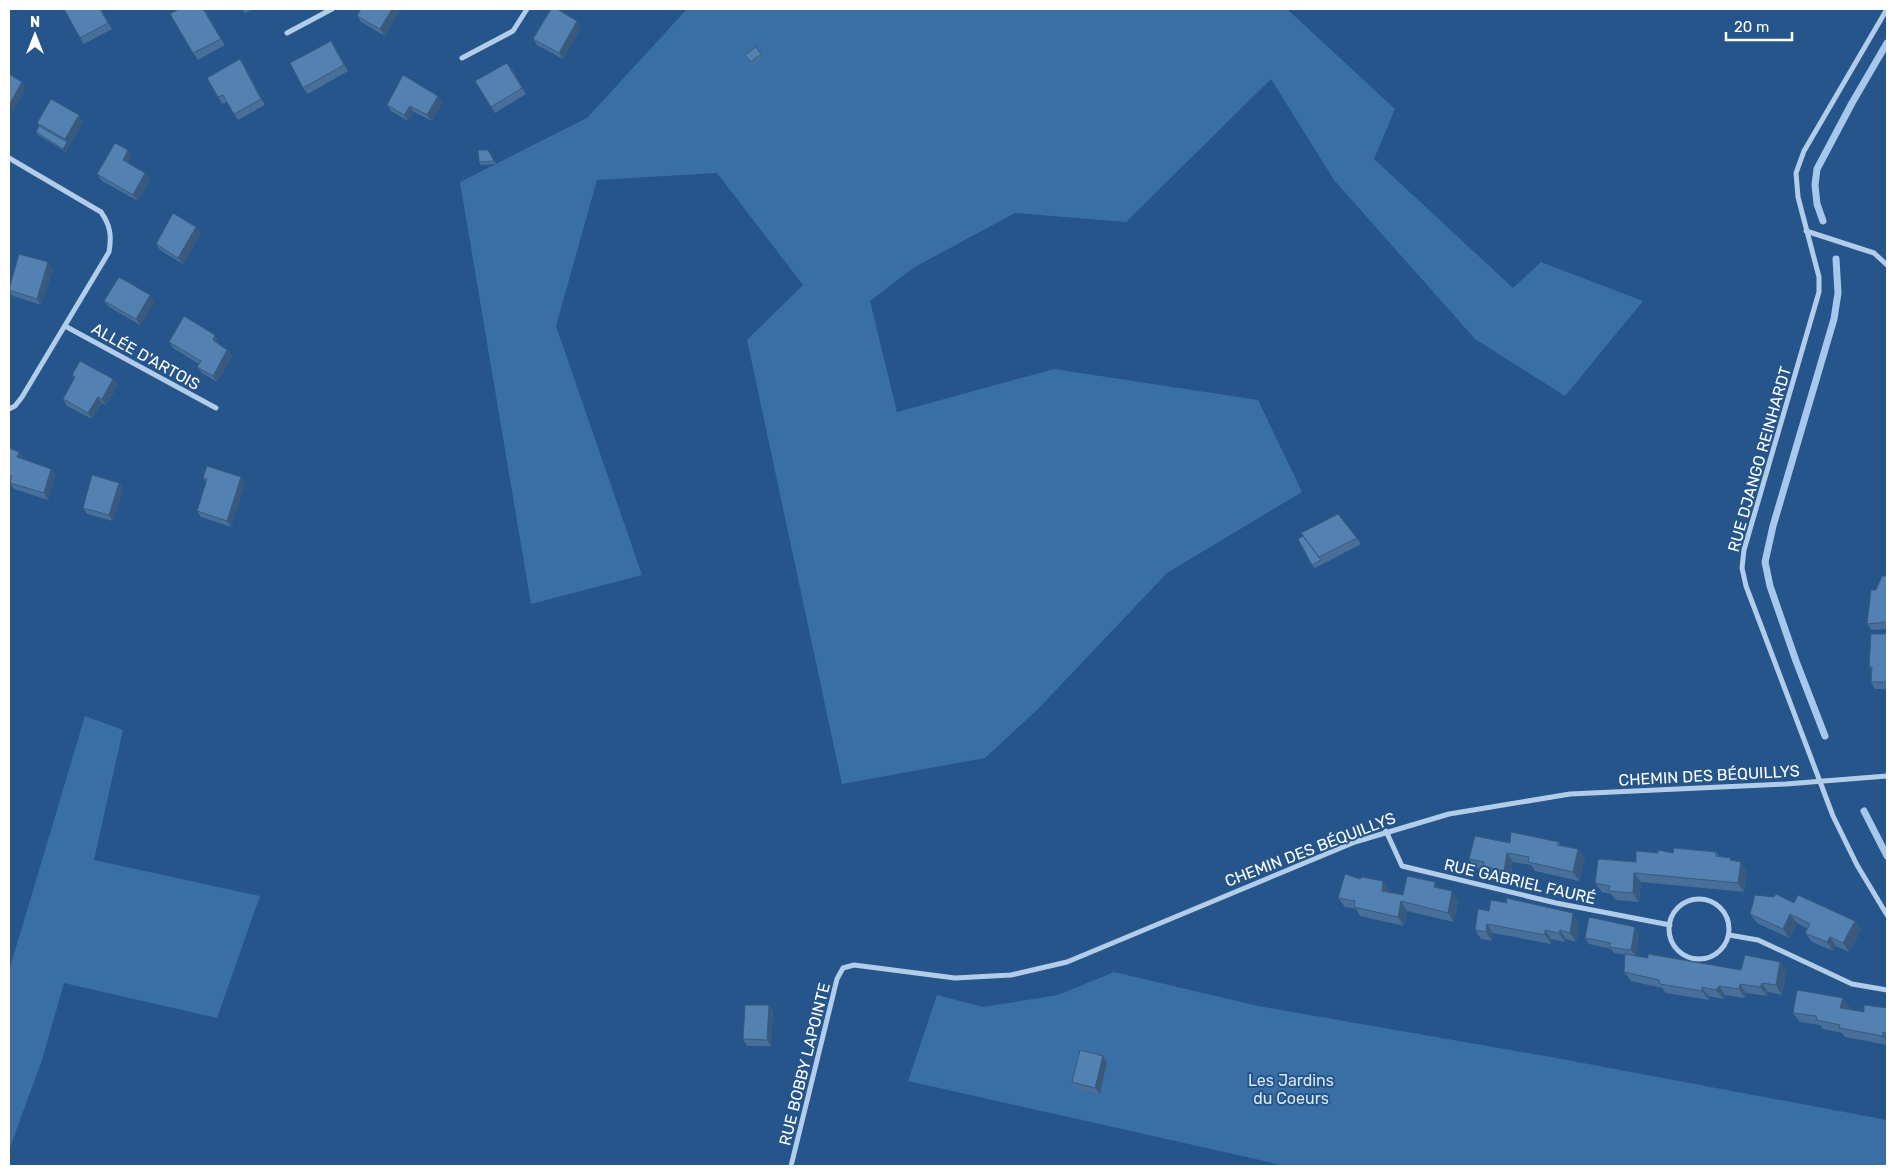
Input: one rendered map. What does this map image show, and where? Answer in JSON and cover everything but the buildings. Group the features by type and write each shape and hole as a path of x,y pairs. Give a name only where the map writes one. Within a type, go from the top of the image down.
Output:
{"street":[{"path":"287,33 332,9"},
{"path":"462,58 513,31 527,9"},
{"name":"RUE DJANGO REINHARDT","path":"1887,9 1804,151 1796,173 1798,197 1819,277 1820,292 1744,550 1742,568 1746,586 1833,816 1857,865 1887,915"},
{"path":"9,158 100,212 109,223 112,238 108,252 65,326 22,397 15,406 9,409"},
{"path":"1806,230 1874,253 1887,265"},
{"name":"ALLÉE D'ARTOIS","path":"65,326 216,408"},
{"name":"CHEMIN DES BÉQUILLYS","path":"844,968 854,965 955,978 1011,975 1067,962 1311,859 1386,831 1449,814 1570,794 1887,776"},
{"name":"RUE GABRIEL FAURÉ","path":"1386,831 1402,866 1556,903 1670,925"},
{"path":"1704,900 1713,903 1726,916 1729,925 1729,935 1725,945 1709,958 1694,958 1680,952 1673,945 1670,925 1678,908 1686,902 1704,900"},
{"path":"1729,935 1758,940 1852,984 1887,990"},
{"name":"RUE BOBBY LAPOINTE","path":"791,1166 838,979 844,968"}],"green space":[{"path":"687,9 1287,9 1395,109 1374,159 1513,288 1541,262 1643,301 1565,396 1475,339 1334,180 1271,79 1126,222 1015,213 913,268 870,301 897,412 1054,369 1258,400 1302,492 1167,573 1038,709 985,758 842,784 747,340 803,285 717,173 597,180 556,326 642,575 531,604 460,182 587,118"},
{"path":"85,716 123,730 94,860 260,896 217,1018 64,983 42,1060 9,1150 9,971"},
{"name":"Les Jardins du Coeurs","path":"1114,972 1258,1006 1551,1057 1887,1120 1887,1166 1286,1166 908,1081 937,995 983,1007 1058,995"}],"waterway":[{"path":"1823,221 1817,204 1815,185 1817,169 1887,43"},
{"path":"1825,736 1770,586 1765,562 1773,526 1834,319 1838,293 1836,259"},
{"path":"1864,811 1887,856"}]}
